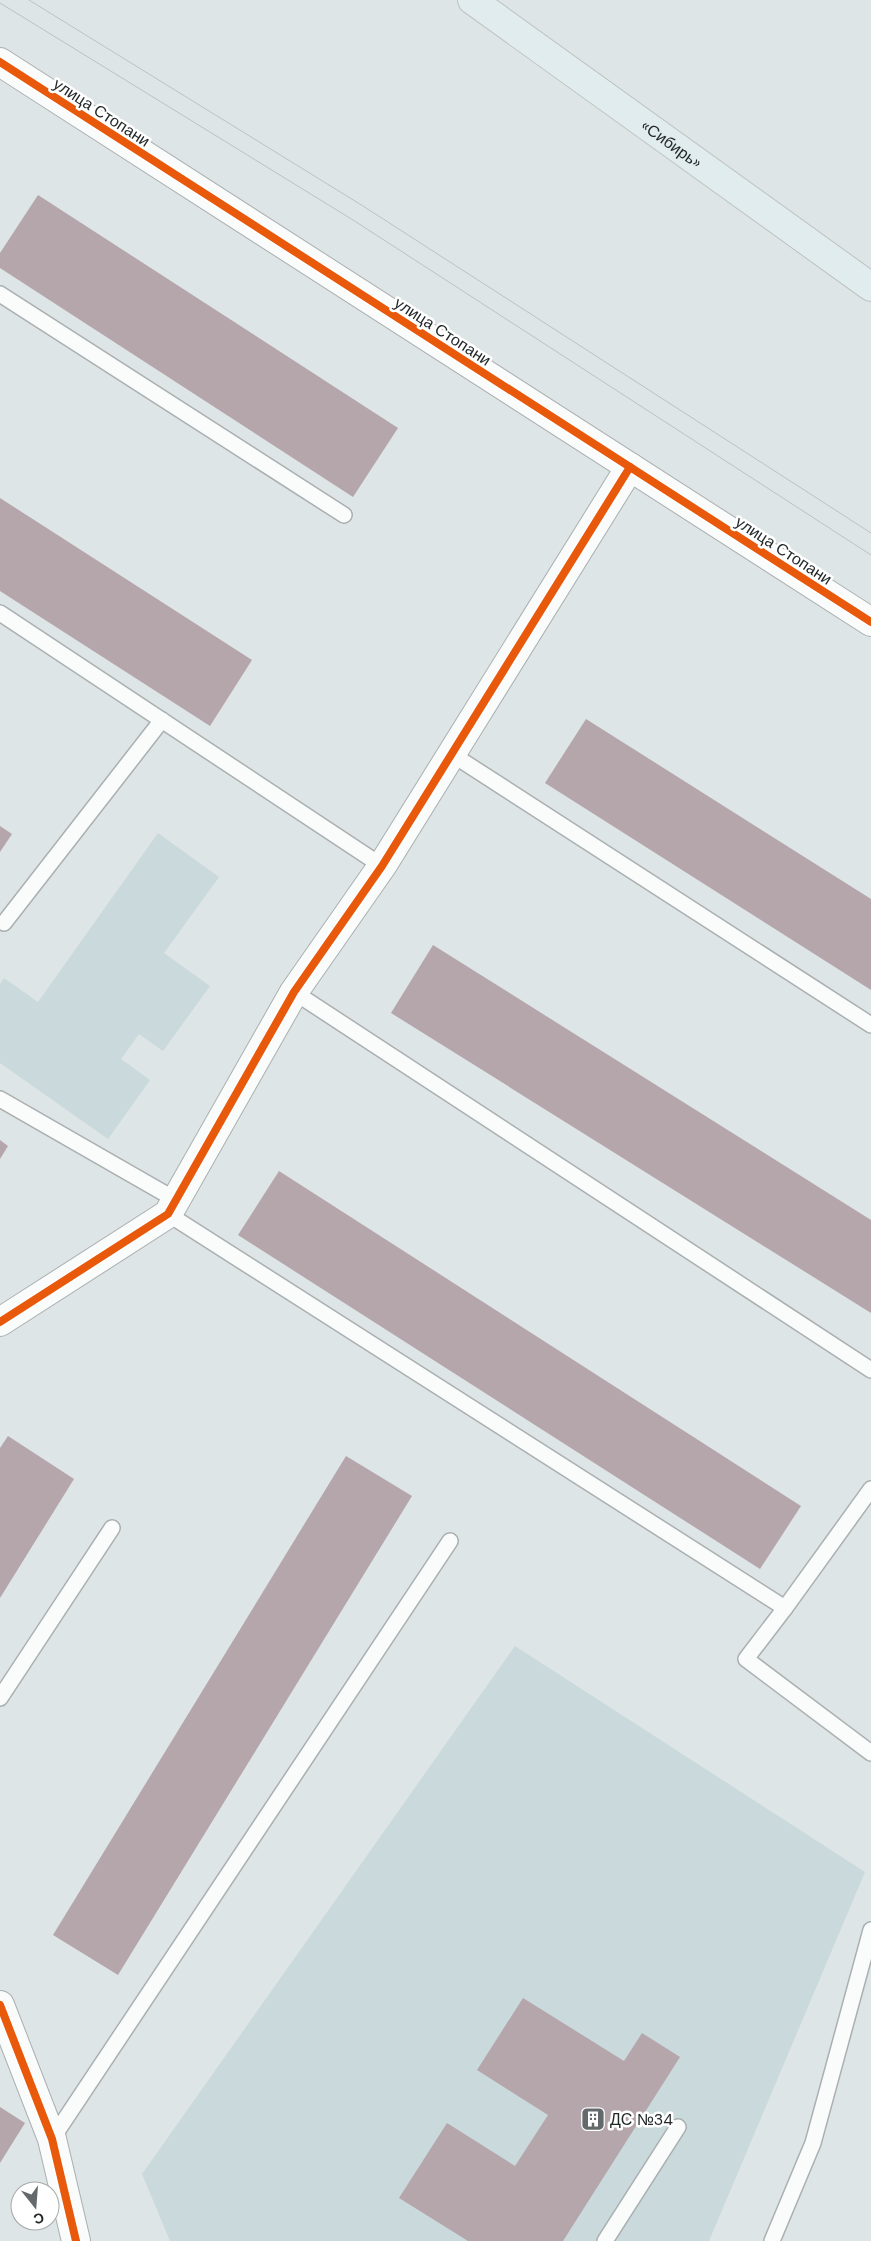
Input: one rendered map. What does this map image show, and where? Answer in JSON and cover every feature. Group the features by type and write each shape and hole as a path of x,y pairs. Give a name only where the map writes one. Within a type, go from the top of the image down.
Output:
{"main road":[{"name":"«Сибирь»","path":"472,0 871,287"}],"street":[{"name":"улица Стопани","path":"0,62 871,622"},
{"path":"0,1322 172,1207 294,992 382,866 450,753 630,467"},
{"path":"0,2005 52,2139 76,2241"}],"lane":[{"path":"0,294 344,515"},
{"path":"0,613 382,866"},
{"path":"4,923 162,720"},
{"path":"450,753 871,1025"},
{"path":"294,992 871,1370"},
{"path":"0,1099 172,1207 785,1608"},
{"path":"871,1489 746,1659 871,1752"},
{"path":"0,1698 112,1528"},
{"path":"52,2139 450,1541"},
{"path":"772,2241 813,2144 871,1930"},
{"path":"605,2241 678,2127"}],"shaded area":[{"path":"158,833 219,877 164,953 210,986 163,1051 139,1034 121,1059 150,1080 108,1139 0,1063 0,984 4,978 38,1002"},
{"path":"515,1646 865,1872 709,2241 170,2241 142,2174"}],"building":[{"path":"38,195 398,428 353,497 0,268 0,253"},
{"path":"0,498 252,660 210,726 0,591"},
{"path":"586,719 871,899 871,990 545,783"},
{"path":"0,826 12,834 0,852"},
{"path":"433,945 871,1220 871,1313 391,1013"},
{"path":"0,1140 8,1146 0,1159"},
{"path":"279,1171 801,1506 760,1569 238,1235"},
{"path":"8,1436 74,1479 0,1598 0,1448"},
{"path":"346,1456 412,1496 118,1975 53,1935"},
{"name":"ДС №34","path":"523,1998 624,2061 642,2033 680,2057 563,2241 468,2241 399,2198 447,2123 515,2166 548,2115 477,2070"},
{"path":"0,2107 25,2123 0,2163"}],"tram line":[{"path":"29,0 363,206 871,533"},
{"path":"0,3 353,220 871,555"}],"cycle path":[{"path":"0,62 871,622"},
{"path":"0,1322 168,1214 294,992 382,866 630,467"},
{"path":"0,2005 52,2139 76,2241"}],"place":[{"name":"ДС №34","path":"593,2119"}]}
